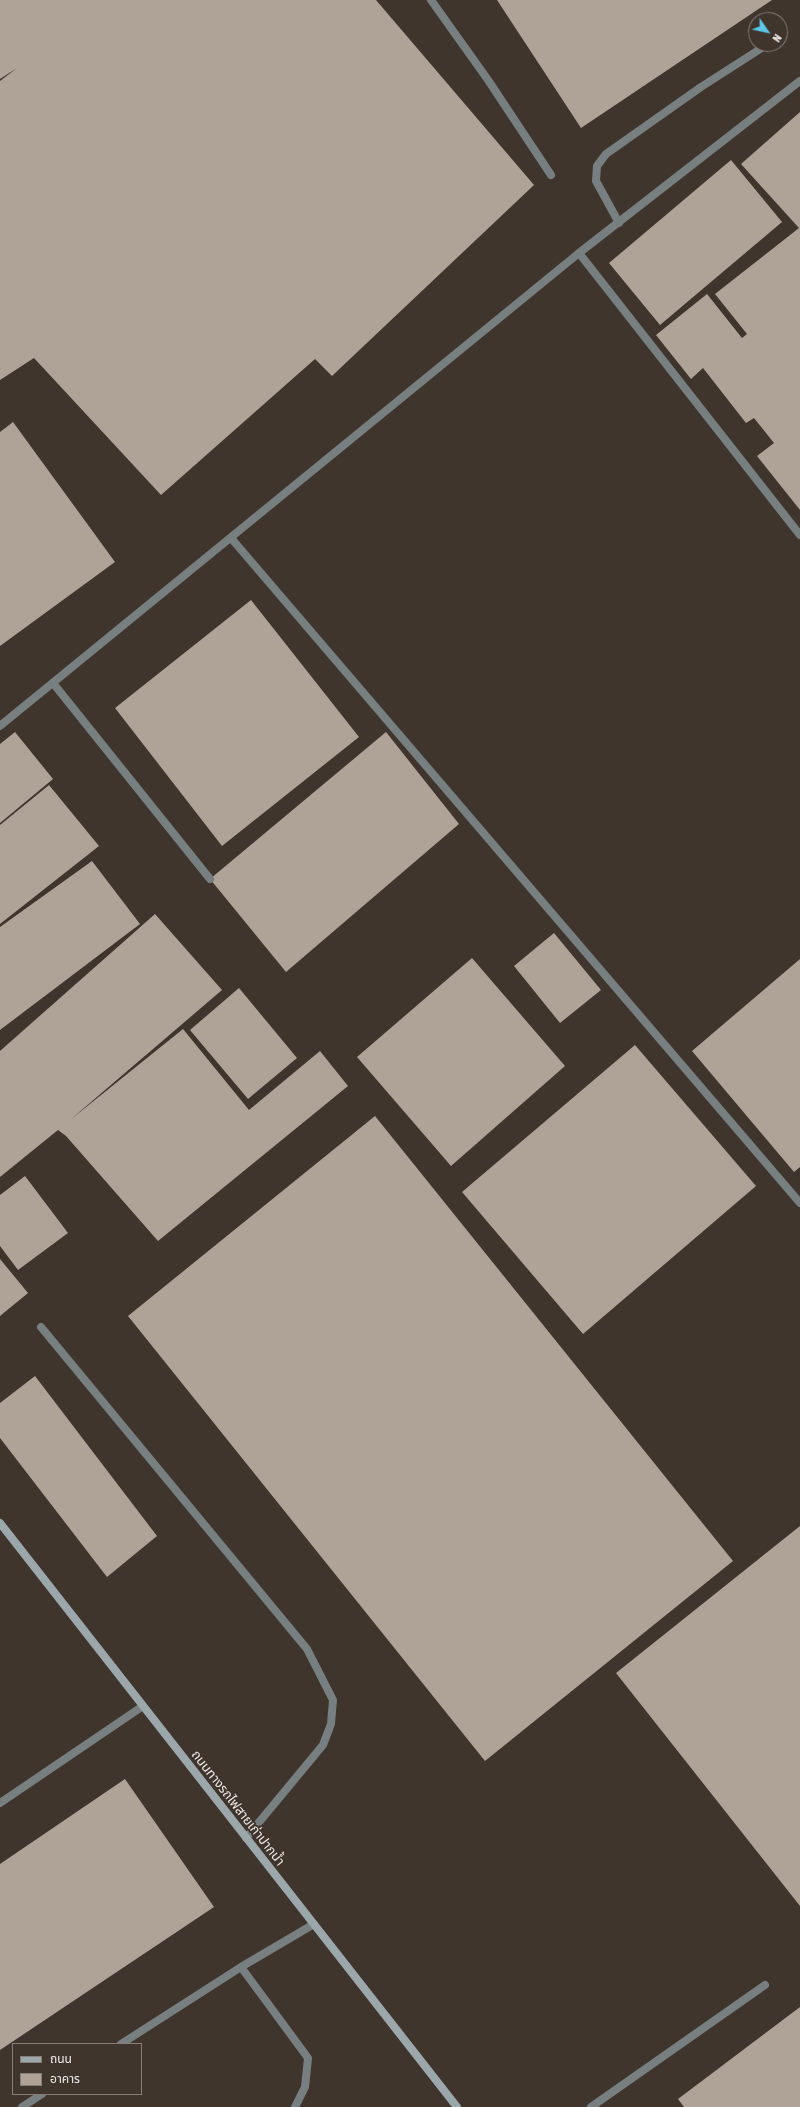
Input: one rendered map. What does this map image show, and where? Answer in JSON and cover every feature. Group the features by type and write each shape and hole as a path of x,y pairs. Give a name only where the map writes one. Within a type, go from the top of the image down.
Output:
{"main road":[{"name":"ถนนทางรถไฟสายเก่าปากน้ำ","path":"0,1524 457,2107"}],"street":[{"path":"431,0 488,80 552,175"},
{"path":"619,223 596,181 597,166 606,154 701,87 756,52"},
{"path":"0,726 579,253 800,81"},
{"path":"579,253 800,535"},
{"path":"231,538 800,1203"},
{"path":"53,683 210,879"},
{"path":"41,1327 307,1650 333,1700 331,1724 323,1745 246,1838"},
{"path":"0,1803 143,1706"},
{"path":"123,2043 314,1924"},
{"path":"241,1968 308,2058 305,2087 295,2107"},
{"path":"591,2107 765,1985"},
{"path":"22,2107 40,2095"}],"building":[{"path":"0,0 376,0 534,185 332,376 315,359 161,495 34,358 0,380 0,81 17,68 0,79"},
{"path":"497,0 772,0 754,12 748,12 748,16 581,128"},
{"path":"800,112 800,510 757,456 774,443 754,418 746,423 703,368 691,379 656,335 707,294 742,338 747,334 715,294 799,228 741,164"},
{"path":"731,160 782,222 660,325 609,263"},
{"path":"13,422 115,562 0,646 0,432"},
{"path":"251,600 359,737 222,846 115,708"},
{"path":"15,732 53,779 0,823 0,744"},
{"path":"386,732 459,824 286,972 210,879"},
{"path":"49,785 99,846 0,924 0,825"},
{"path":"92,861 140,924 0,1030 0,927"},
{"path":"155,914 222,990 70,1120 183,1029 249,1110 320,1051 348,1086 158,1241 66,1136 58,1130 0,1177 0,1051"},
{"path":"554,933 601,990 560,1023 514,966"},
{"path":"472,958 565,1066 451,1166 357,1057"},
{"path":"800,959 800,1167 794,1172 692,1051"},
{"path":"239,988 297,1058 248,1099 190,1030"},
{"path":"635,1045 756,1186 583,1334 462,1192"},
{"path":"375,1116 733,1561 485,1761 128,1316"},
{"path":"25,1176 68,1233 18,1270 0,1246 0,1195"},
{"path":"0,1259 28,1293 0,1316"},
{"path":"35,1376 157,1536 107,1577 0,1438 0,1403"},
{"path":"800,1526 800,1906 616,1673"},
{"path":"125,1779 214,1907 0,2050 0,1864"},
{"path":"800,2007 800,2107 684,2107 678,2099"}]}
